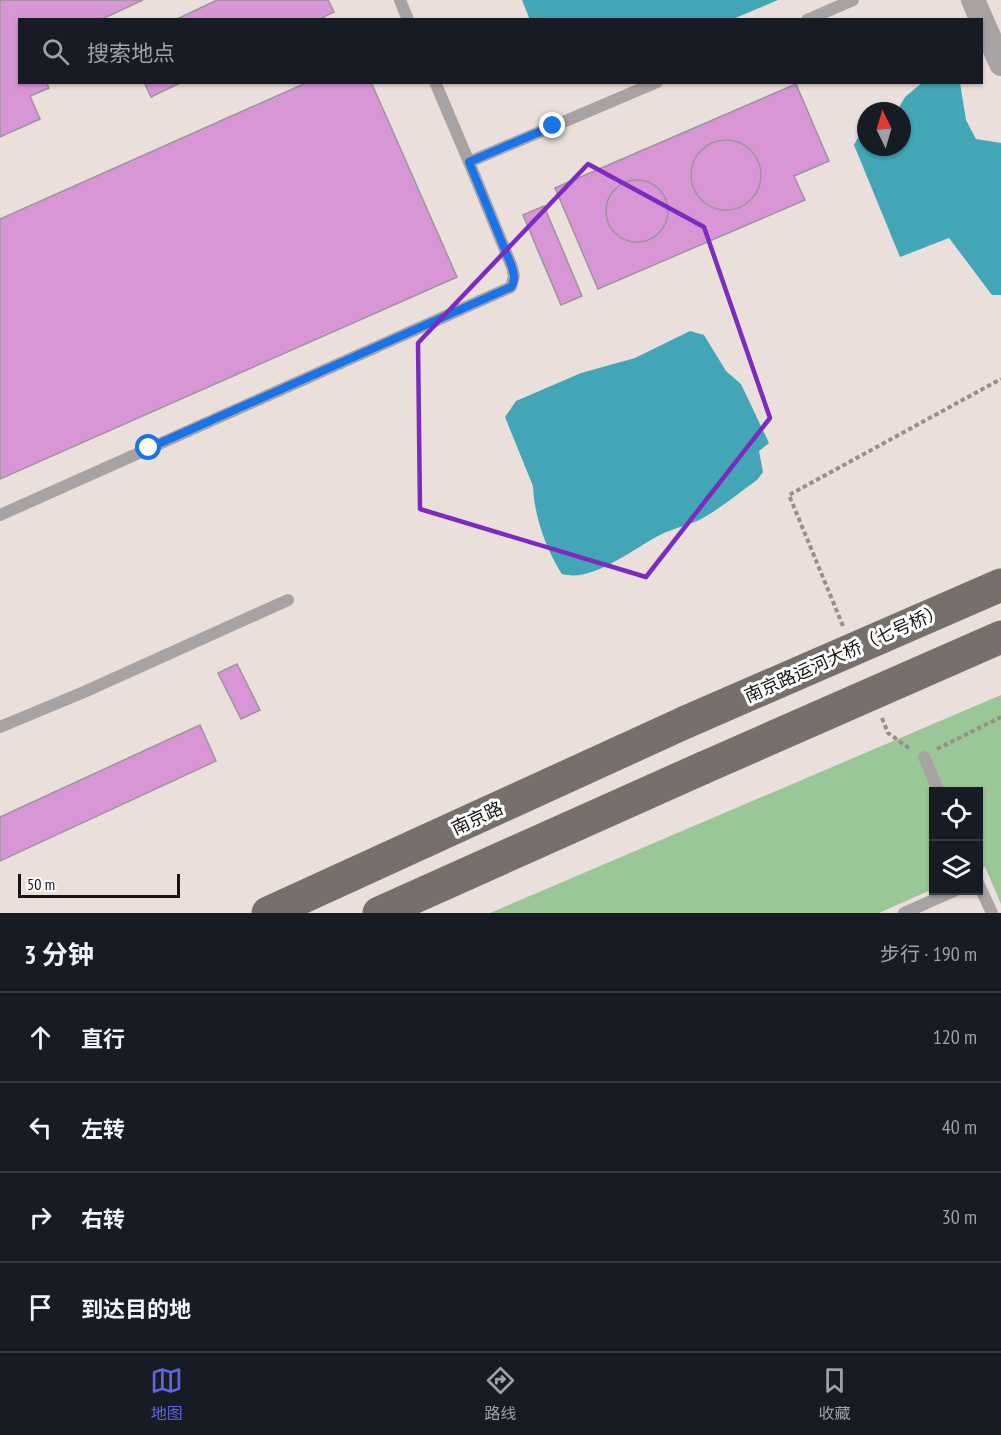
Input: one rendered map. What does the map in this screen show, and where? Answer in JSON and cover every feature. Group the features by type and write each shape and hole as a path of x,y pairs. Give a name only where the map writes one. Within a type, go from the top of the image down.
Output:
{"main road":[{"name":"南京路运河大桥（七号桥）","path":"686,722 1001,585"},
{"path":"379,913 1001,637"},
{"name":"南京路","path":"268,913 686,722"}],"street":[{"path":"974,0 982,18"},
{"path":"983,21 1001,64"}],"lane":[{"path":"400,0 407,18"},
{"path":"812,18 853,0"},
{"path":"0,515 511,287 514,282 512,267 436,84"},
{"path":"469,162 652,84"},
{"path":"0,727 84,692 288,600"},
{"path":"924,757 937,787"},
{"path":"983,894 992,913"},
{"path":"904,913 947,895"}],"path":[{"path":"848,636 789,495 1001,379"},
{"path":"879,712 888,733 924,757 947,743 1001,717"}],"highlighted area":[{"path":"588,164 704,227 770,418 646,577 420,509 418,343"}],"green space":[{"path":"1001,695 1001,904 985,867 983,868 983,787 929,787 929,891 879,913 490,913"}],"water":[{"path":"522,0 778,0 735,18 529,18"},
{"path":"921,84 960,84 966,120 976,139 1001,143 1001,295 992,295 949,238 900,257 859,156 911,156 911,102 902,102"},
{"path":"690,331 704,335 726,371 741,384 769,443 759,451 763,472 757,480 703,518 670,530 599,569 586,574 562,574 542,532 533,486 505,417 516,401 581,373 635,358"}],"building":[{"path":"0,0 143,0 104,18 18,18 18,84 47,84 49,88 30,96 40,119 0,137"},
{"path":"217,0 328,0 334,12 322,18 179,18"},
{"path":"145,84 178,84 151,97"},
{"path":"304,84 372,84 457,277 0,479 0,219"},
{"path":"796,84 829,161 794,176 805,200 598,289 555,188"},
{"path":"726,140 739,143 751,150 758,162 761,175 758,188 751,200 739,207 726,210 713,207 701,200 694,188 691,175 694,162 701,150 713,143"},
{"path":"631,180 643,180 659,189 666,199 668,211 666,223 659,233 643,242 631,242 620,237 611,228 606,217 606,205 611,194 620,185"},
{"path":"544,206 582,296 561,305 523,215"},
{"path":"237,664 260,710 241,719 218,673"},
{"path":"200,725 216,761 0,861 0,817"}],"route":[{"path":"149,448 511,287 514,282 512,267 469,162 553,126"}]}
